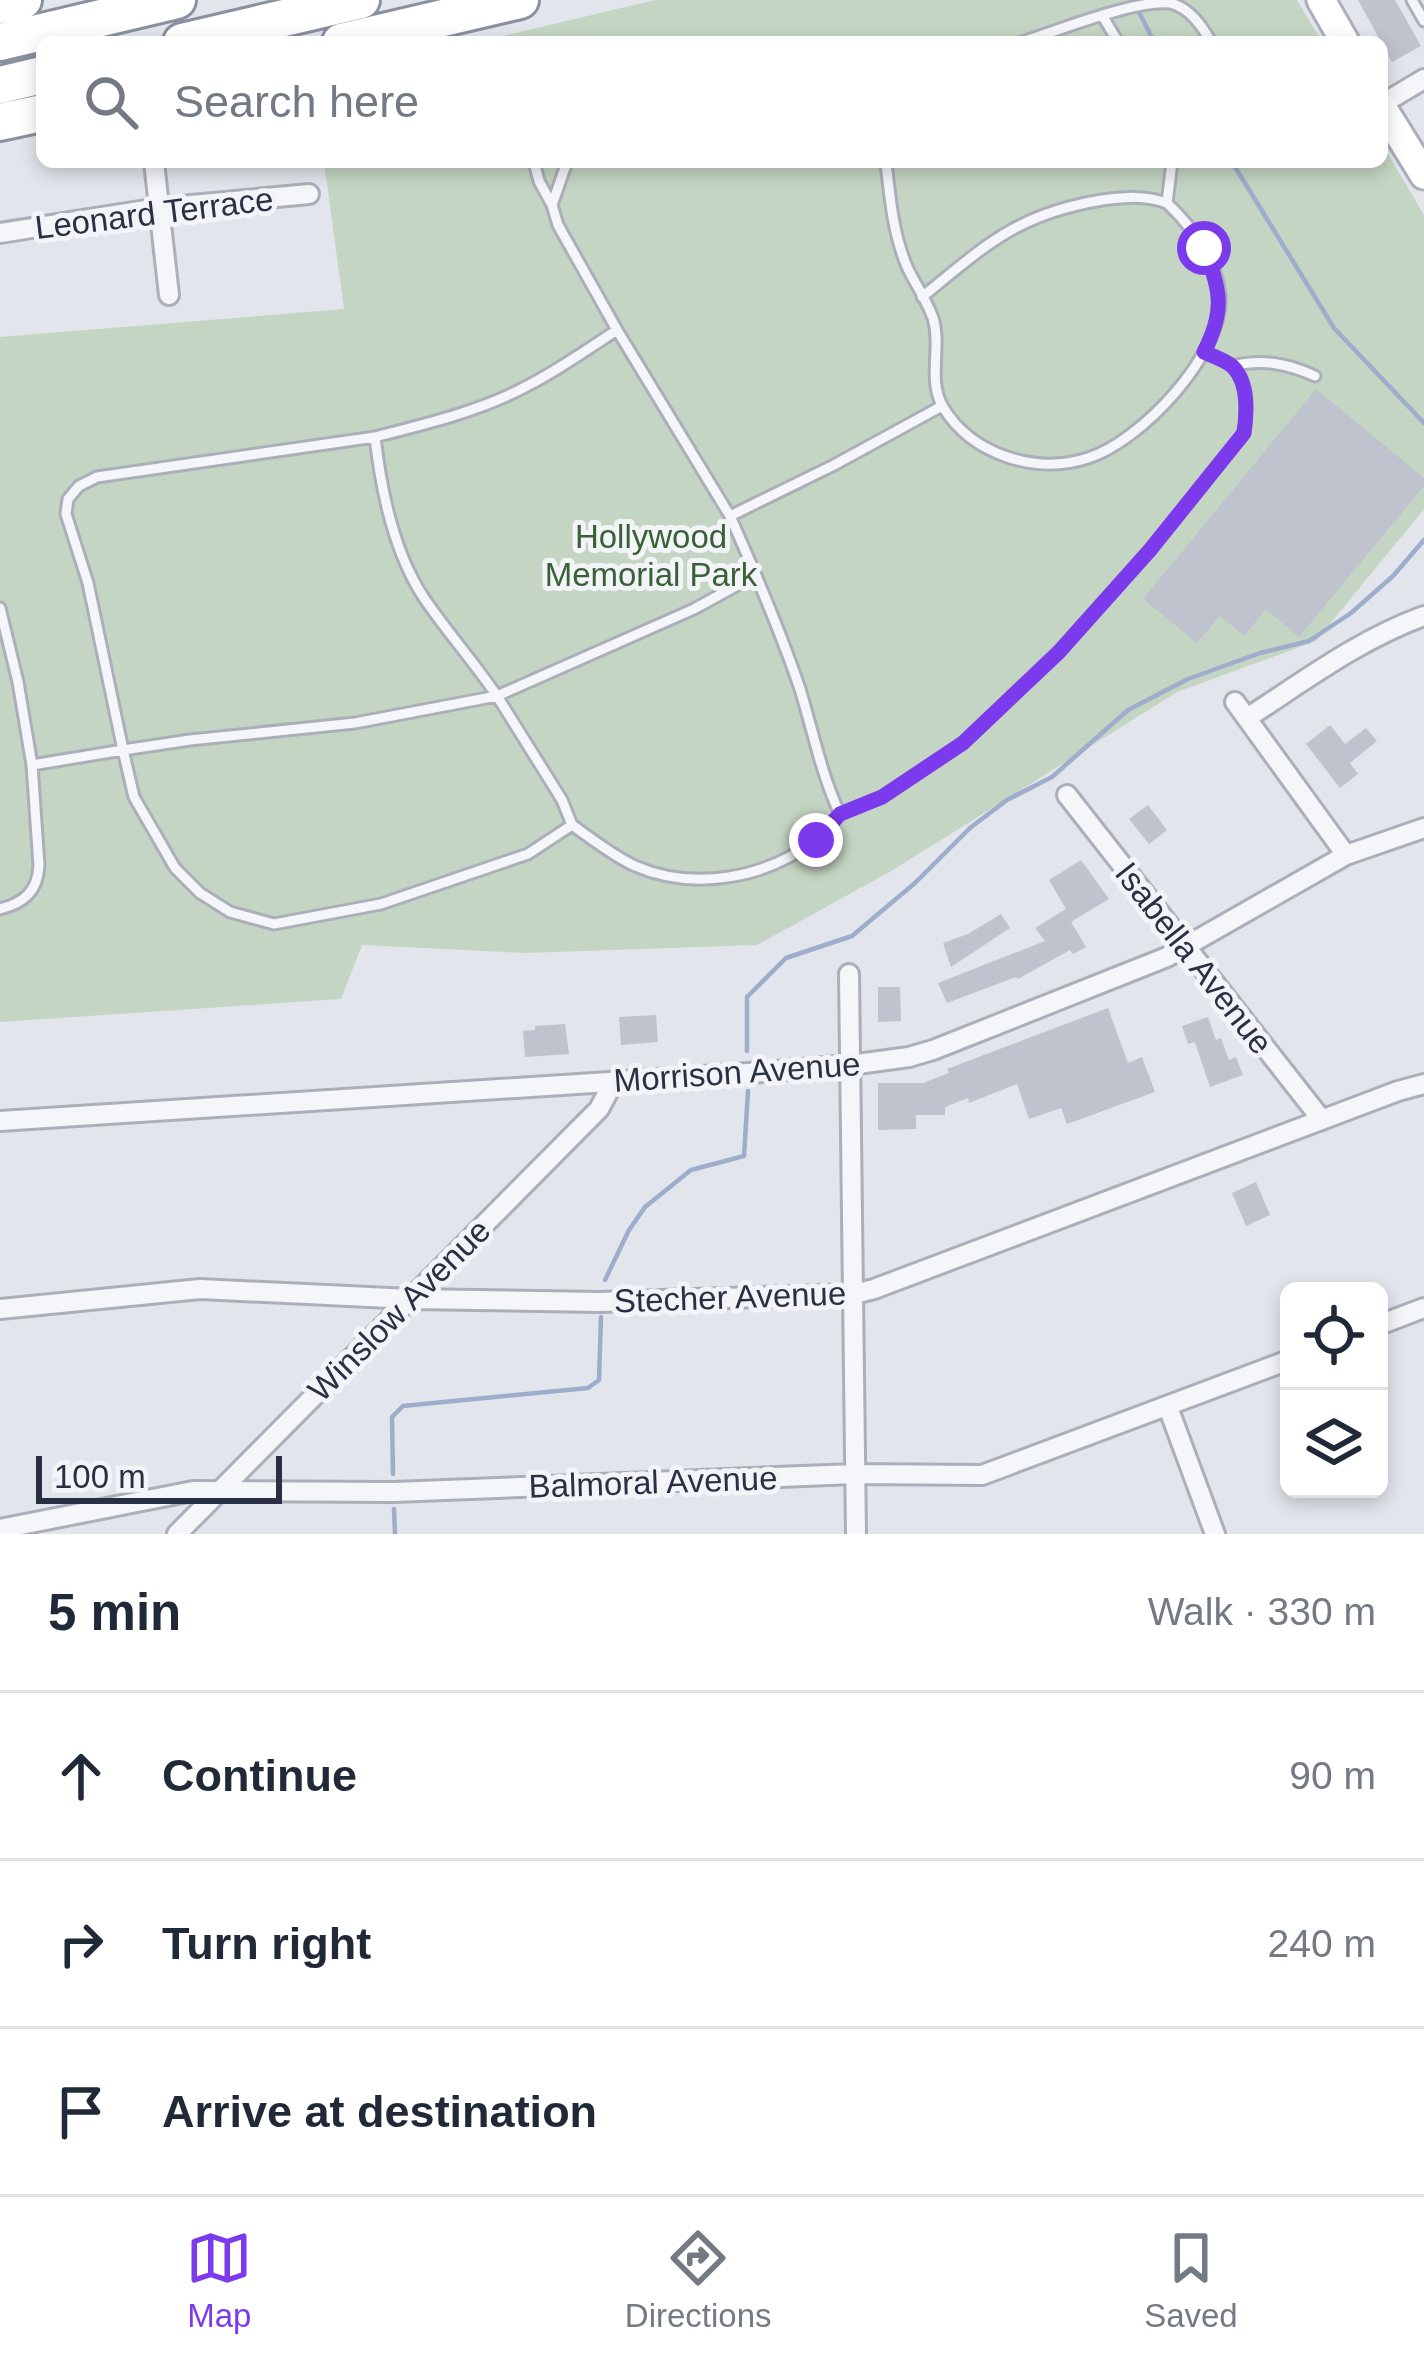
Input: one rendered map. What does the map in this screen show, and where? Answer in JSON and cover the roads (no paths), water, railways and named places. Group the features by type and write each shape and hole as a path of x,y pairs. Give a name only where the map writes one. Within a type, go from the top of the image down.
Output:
{"highway":[{"path":"0,5 23,0"},
{"path":"0,42 177,0"},
{"path":"208,36 361,0"},
{"path":"367,36 520,0"},
{"path":"0,85 36,76"},
{"path":"0,122 36,113"}],"main road":[{"path":"1321,0 1342,36"},
{"path":"1388,123 1424,176"}],"street":[{"path":"1388,118 1424,80"},
{"path":"155,168 169,295"},
{"name":"Leonard Terrace","path":"0,233 159,208 309,194"},
{"path":"1346,855 1241,710 1387,630 1424,616"},
{"name":"Isabella Avenue","path":"1067,795 1322,1120"},
{"name":"Morrison Avenue","path":"0,1121 850,1065 909,1057 1167,957 1346,855 1424,828"},
{"path":"849,974 856,1534"},
{"name":"Winslow Avenue","path":"177,1534 599,1108 614,1081"},
{"name":"Stecher Avenue","path":"0,1310 200,1289 599,1302 854,1294 1424,1084"},
{"path":"1388,1322 1424,1308"},
{"name":"Balmoral Avenue","path":"0,1528 193,1491 394,1492 855,1474 982,1475 1280,1363"},
{"path":"1168,1407 1215,1534"}],"lane":[{"path":"1412,0 1424,21"},
{"path":"1040,36 1123,6 1155,2 1185,10 1207,36"},
{"path":"1102,15 1114,36"},
{"path":"536,168 568,244 616,330 730,516 800,689 840,814"},
{"path":"551,205 564,168"},
{"path":"887,168 898,238 907,266 922,297 933,319 935,389 942,406 970,437 1012,460 1062,463 1088,458 1138,427 1187,379 1217,327 1220,298 1204,248 1183,218 1167,203 1145,195 1033,218 1007,230 922,297"},
{"path":"1167,203 1171,168"},
{"path":"572,825 528,854 381,904 274,924 230,912 200,893 175,868 134,797 88,583 66,514 68,499 79,486 97,477 375,437 438,421 508,395 557,370 616,330"},
{"path":"375,437 398,544 422,595 497,696 562,800 572,825 632,864 699,880 740,875 816,840 840,814 882,797 963,743 1059,652 1150,550 1244,433 1243,385 1232,366 1204,352"},
{"path":"1232,366 1287,364 1315,376"},
{"path":"730,516 942,406"},
{"path":"32,765 190,740 356,724 497,696 694,609 756,575"},
{"path":"0,608 32,765 38,875 30,895 0,909"}],"waterway":[{"path":"1133,0 1151,36"},
{"path":"1236,168 1334,328 1424,423"},
{"path":"747,1051 747,997 786,958 852,936 970,828 1007,800 1052,777 1128,710 1188,679 1309,641 1351,613 1424,540"},
{"path":"605,1280 645,1207 691,1170 744,1156 748,1091"},
{"path":"393,1474 392,1417 403,1406 588,1388 599,1380 601,1317"},
{"path":"394,1509 395,1534"}],"park label":[{"name":"Hollywood Memorial Park","path":"651,555"}]}
